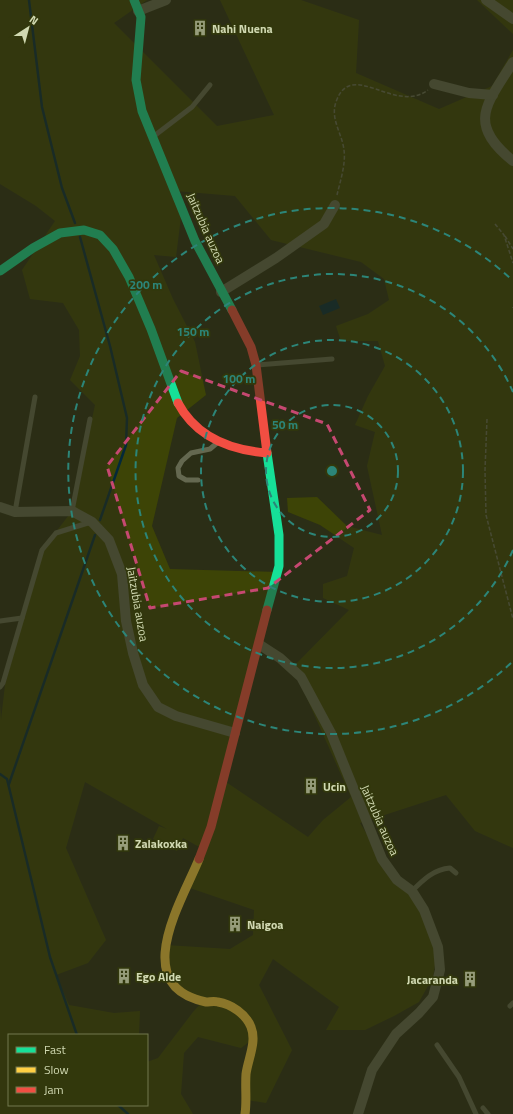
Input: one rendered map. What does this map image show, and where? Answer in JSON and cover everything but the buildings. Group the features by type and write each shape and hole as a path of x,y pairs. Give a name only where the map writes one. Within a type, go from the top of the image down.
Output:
{"street":[{"name":"Jaitzubia auzoa","path":"134,0 140,17 136,80 142,111 195,241 251,347 256,365 279,534 280,566 214,814 203,849 175,913 165,945 165,968 172,983 203,1001 219,1002 236,1009 246,1017 252,1028 254,1039 246,1074 247,1100 245,1114"},
{"path":"138,11 166,0"},
{"path":"486,0 513,19"},
{"path":"513,62 486,107 485,127 499,150 513,160"},
{"path":"434,84 469,94 493,96"},
{"path":"221,292 276,258 324,224 335,205"},
{"path":"0,271 51,238 66,231 84,230 99,234 111,246 121,261 154,336 176,398 187,417 199,430 217,443 234,450 268,453"},
{"name":"Jaitzubia auzoa","path":"0,507 14,512 72,511 92,522 109,540 122,574 126,621 133,653 143,685 158,707 176,716 235,733"},
{"name":"Jaitzubia auzoa","path":"260,645 280,658 301,677 331,733 382,859 397,880 412,891 424,910 438,947 440,970 433,997 419,1013 396,1034 372,1070 358,1114"}],"lane":[{"path":"153,137 192,107 210,85"},
{"path":"256,365 332,359"},
{"path":"14,512 35,397"},
{"path":"72,511 90,419"},
{"path":"198,480 186,480 180,476 178,468 191,453 210,449 217,443"},
{"path":"0,687 3,683 42,550 56,533 92,522"},
{"path":"0,622 22,618"},
{"path":"412,891 422,881 440,869 450,868 456,873"},
{"path":"437,1045 459,1077 476,1114"},
{"path":"483,1108 488,1114"}],"path":[{"path":"335,205 344,151 334,114 336,102 342,91 349,85 356,84 385,93 415,97 434,84"},
{"path":"495,224 504,234 513,249"},
{"path":"504,234 513,264"},
{"path":"487,419 485,470 486,514 513,619"}],"highlighted area":[{"path":"181,371 327,424 370,510 268,588 150,608 107,466"}],"green space":[{"path":"0,0 147,0 114,23 217,126 274,115 220,0 301,0 359,20 356,73 439,109 492,86 513,50 513,848 475,831 446,795 360,823 382,859 412,891 438,947 433,977 419,1002 394,1016 365,1030 326,1030 339,1007 273,959 259,985 292,1050 266,1103 247,1100 253,1039 241,1048 198,1037 184,1053 181,1094 193,1114 0,1114 0,703 1,720 5,685 42,550 72,511 95,405 70,380 80,356 79,330 63,303 30,299 22,270 55,221 36,206 0,184","holes":["175,191 235,196 271,240 361,262 384,279 389,300 368,314 336,326 341,341 378,341 385,366 368,396 355,425 375,432 367,466 382,535 347,526 317,497 287,498 288,512 320,525 354,548 347,576 323,584 323,598 349,610 293,667 351,797 323,820 308,837 223,780 278,572 170,569 152,526 177,418 206,395 195,342 173,299 154,255 176,257 182,209","85,782 167,829 159,826 153,839 177,851 183,838 203,849 187,887 254,910 253,935 230,949 165,945 172,983 203,1001 158,1058 148,1062 148,1106 8,1106 8,1034 139,1034 140,1011 114,1013 69,1005 56,975 88,963 106,940 66,848"]},
{"path":"477,0 513,0 513,34"}],"water":[{"path":"336,299 340,308 323,315 319,306"}],"waterway":[{"path":"29,0 42,107 62,188 75,223"},
{"path":"80,237 110,346 127,418 126,445 100,520"},
{"path":"9,784 95,535"},
{"path":"0,774 7,779 50,957 77,1034"},
{"path":"119,1106 128,1114"}],"traffic: fast":[{"path":"134,0 141,17 136,80 142,111 195,241 232,310"},
{"path":"0,271 33,248 60,233 84,230 100,235 113,249 129,277 151,329 178,403"},
{"path":"267,453 279,535 279,566 267,610"}],"traffic: slow":[{"path":"199,859 173,918 167,940 165,961 170,979 183,993 206,1002 223,1003 233,1007 238,1010 249,1022 253,1033 253,1045 246,1074 245,1114"}],"traffic: jam":[{"path":"178,403 185,415 194,425 215,440 240,449 267,453 256,365 251,347 232,310"},
{"path":"199,859 211,827 267,610"}],"place":[{"name":"Nahi Nuena","path":"200,28"},
{"name":"Ucin","path":"311,786"},
{"name":"Zalakoxka","path":"123,843"},
{"name":"Naigoa","path":"235,924"},
{"name":"Ego Alde","path":"124,976"},
{"name":"Jacaranda","path":"470,979"}]}
